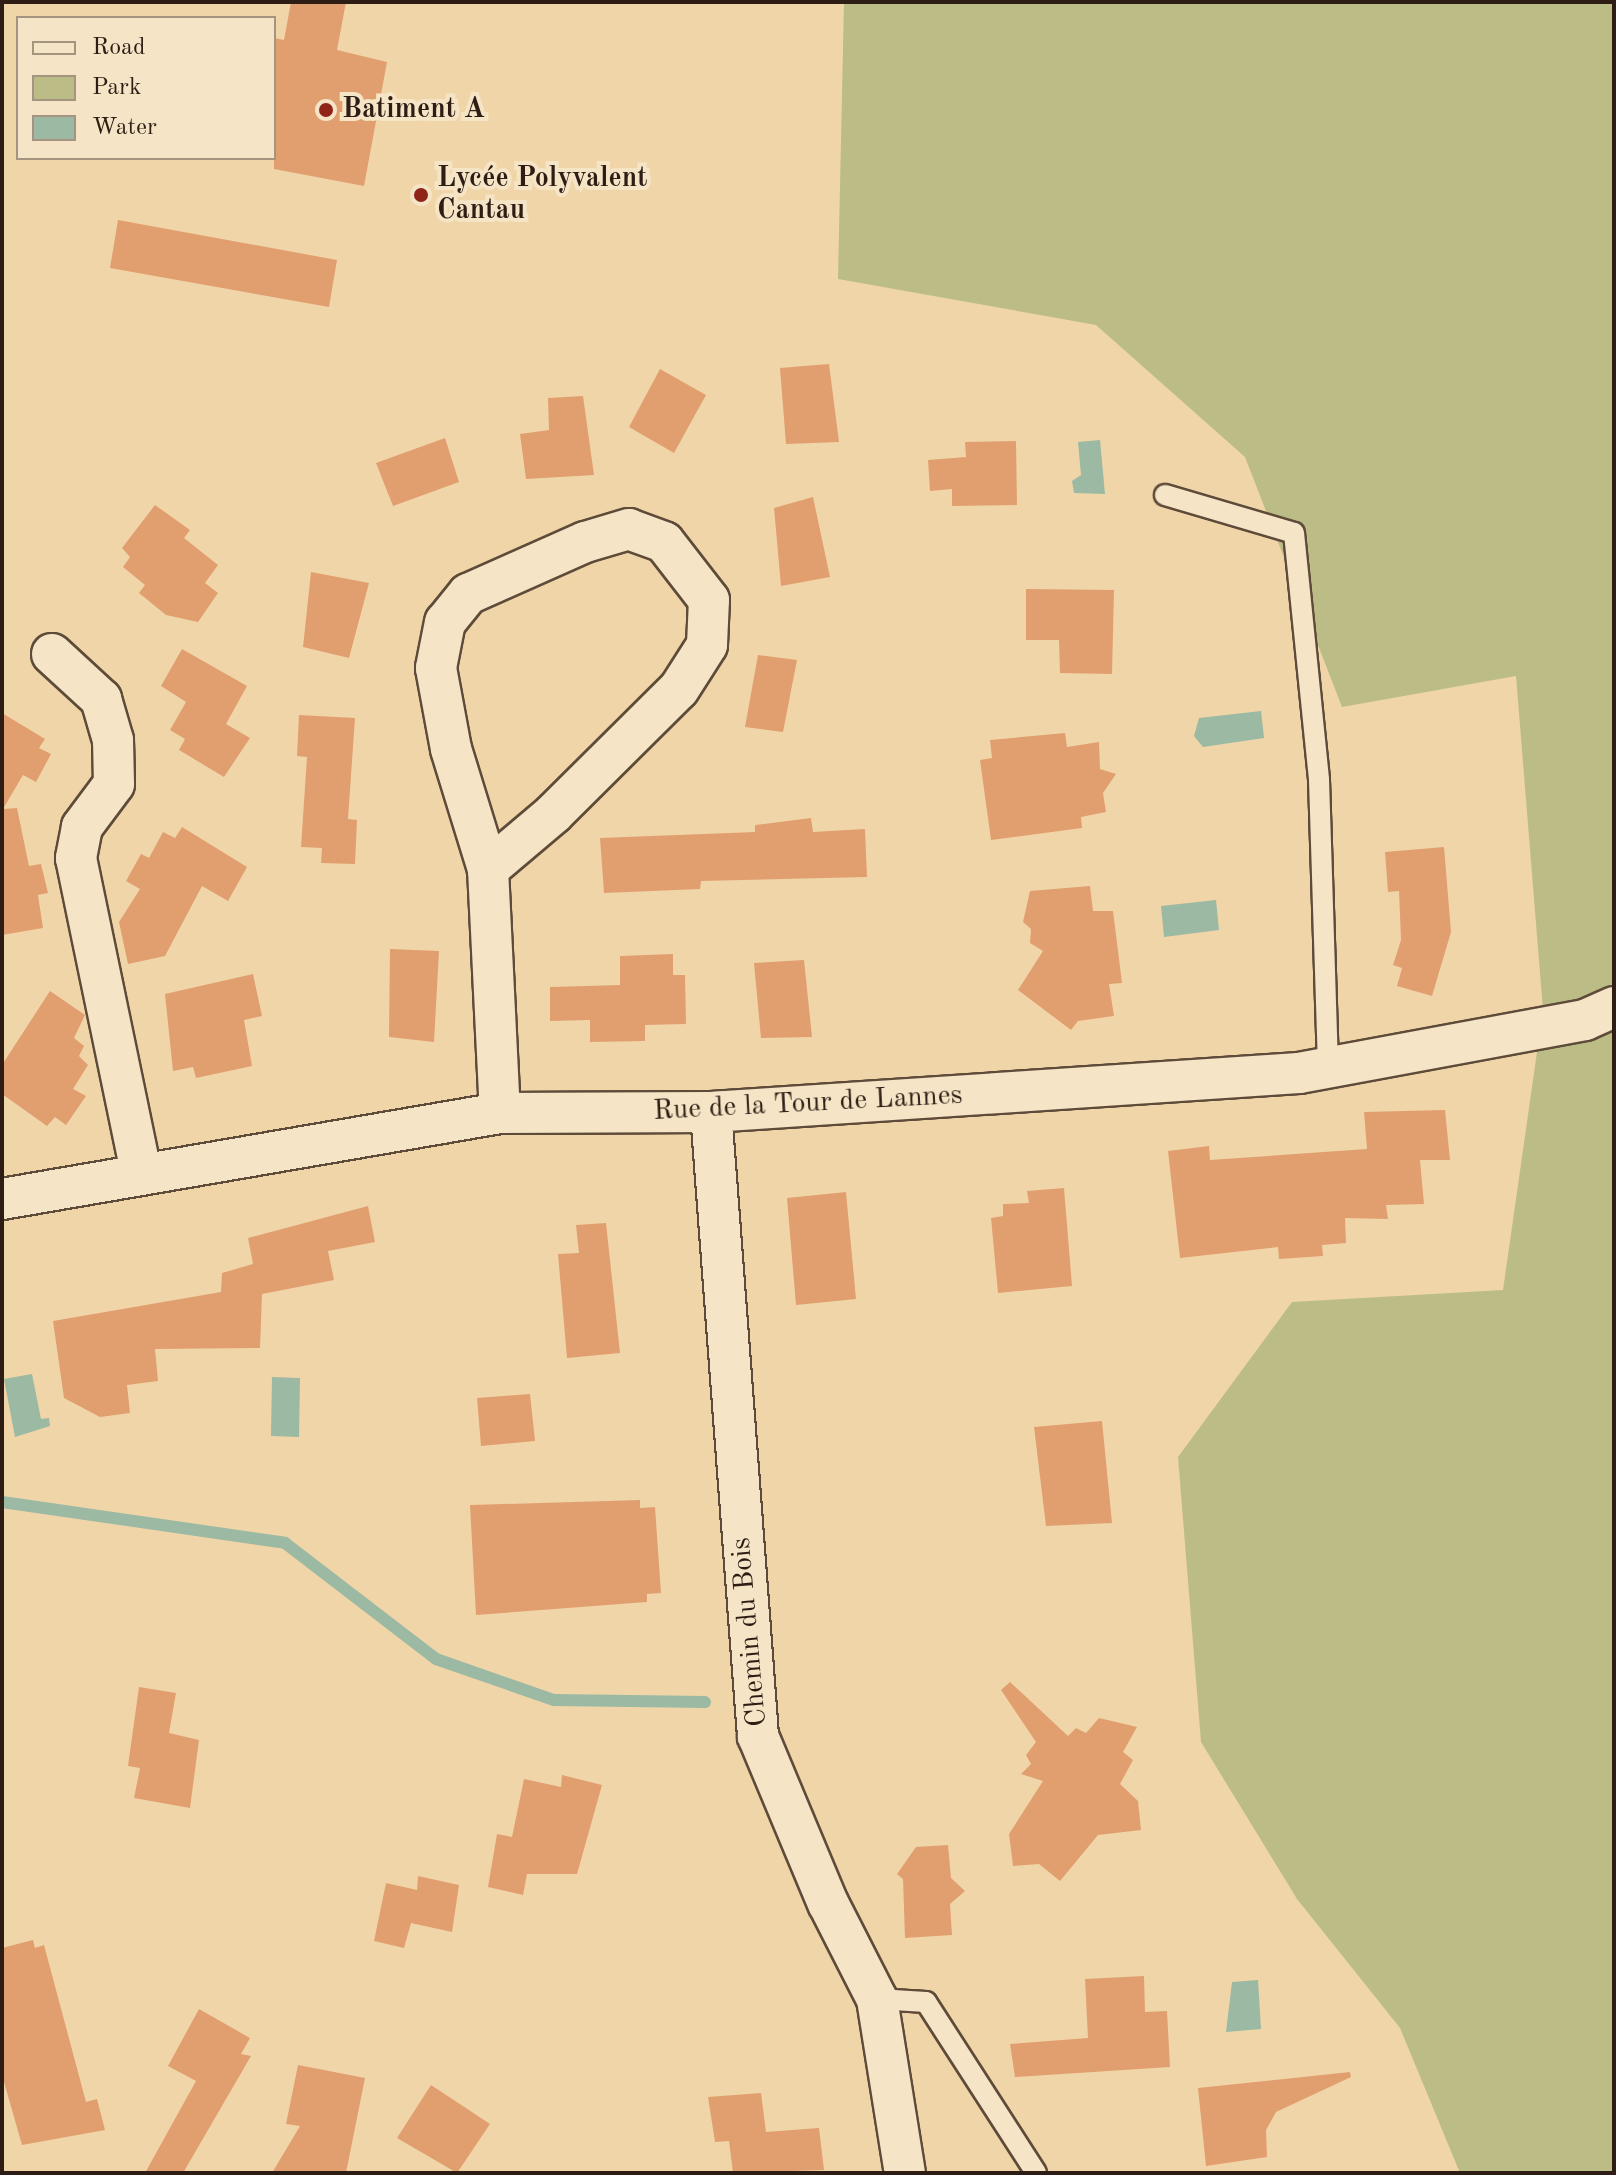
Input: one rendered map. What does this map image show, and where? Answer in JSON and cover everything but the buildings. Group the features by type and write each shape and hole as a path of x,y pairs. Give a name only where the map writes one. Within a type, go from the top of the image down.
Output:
{"street":[{"path":"488,869 679,689 707,645 709,600 664,542 629,529 585,542 468,594 445,622 436,668 451,749 488,869 500,1113"},
{"path":"52,654 101,699 113,740 114,784 82,827 76,858 141,1172"},
{"name":"Rue de la Tour de Lannes","path":"2,1199 141,1172 500,1113 711,1112 1328,1067 1585,1020 1614,1007"},
{"name":"Chemin du Bois","path":"711,1112 758,1736 828,1903 877,1999 905,2173"}],"lane":[{"path":"1165,495 1294,533 1319,780 1328,1067"},
{"path":"877,1999 926,2002 1036,2173"}],"green space":[{"path":"844,2 1614,2 1614,2173 1460,2173 1400,2028 1297,1899 1201,1742 1178,1457 1292,1302 1503,1290 1543,1010 1516,676 1342,707 1245,457 1096,325 838,279"}],"water":[{"path":"1100,440 1105,494 1074,493 1072,481 1081,475 1078,442"},
{"path":"1261,711 1264,738 1203,747 1194,736 1199,718"},
{"path":"1216,900 1219,930 1164,937 1161,906"},
{"path":"32,1374 41,1419 49,1418 50,1426 15,1437 4,1379"},
{"path":"272,1377 300,1378 299,1437 271,1436"},
{"path":"1258,1980 1261,2029 1226,2032 1232,1982"}],"waterway":[{"path":"2,1502 285,1543 436,1659 554,1700 705,1702"}],"place":[{"name":"Batiment A","path":"326,110"},
{"name":"Lycée Polyvalent Cantau","path":"421,195"}]}
